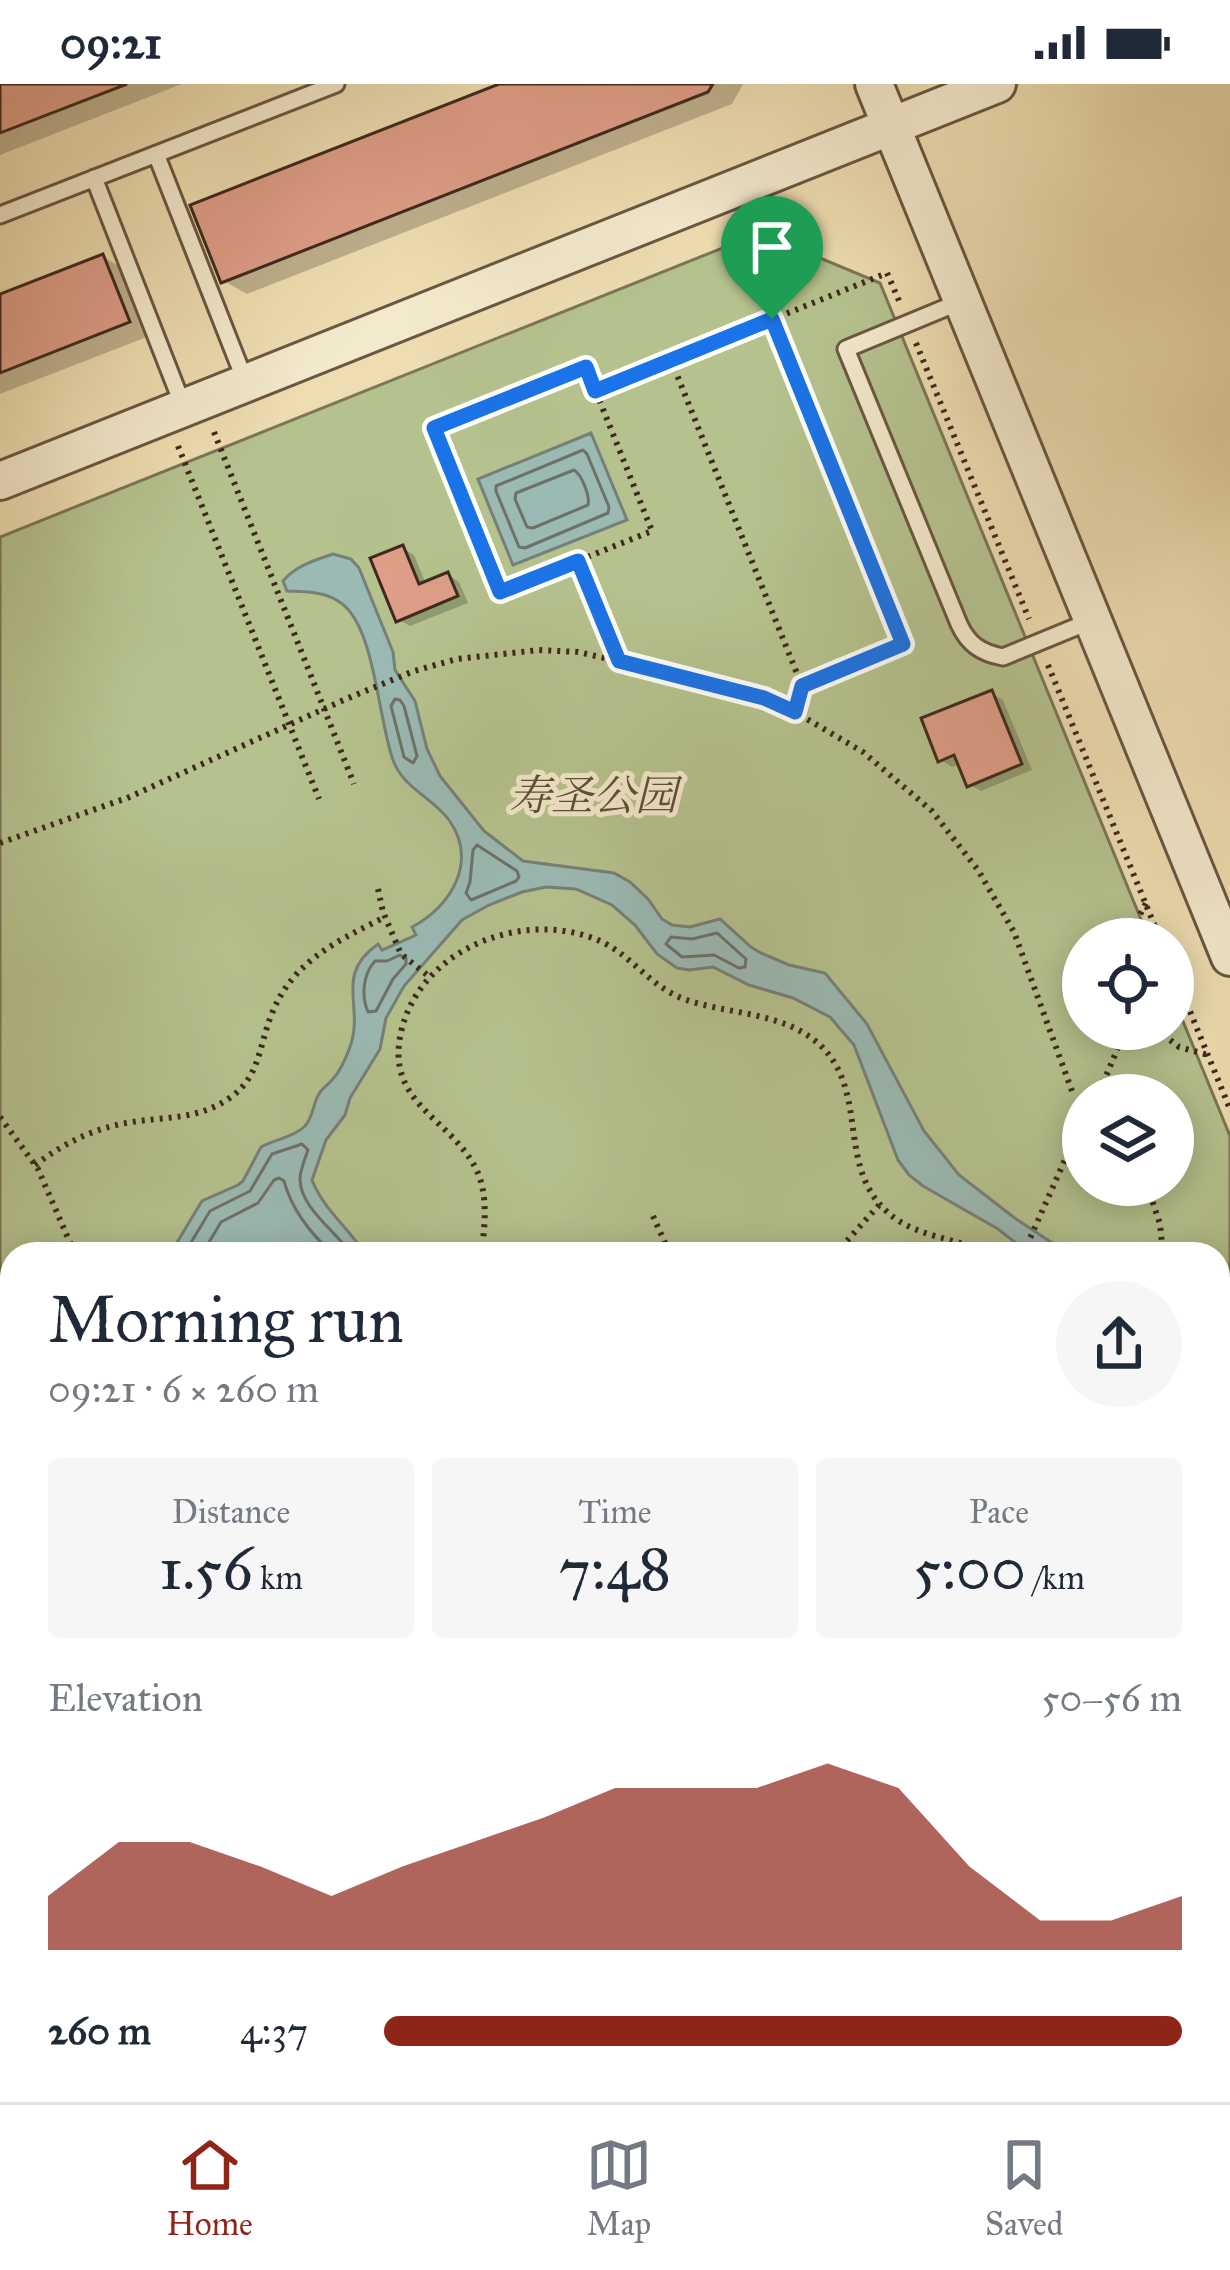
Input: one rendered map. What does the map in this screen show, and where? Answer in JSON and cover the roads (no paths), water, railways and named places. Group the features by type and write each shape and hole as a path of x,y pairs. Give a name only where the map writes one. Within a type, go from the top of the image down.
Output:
{"street":[{"path":"874,84 1230,957"},
{"path":"0,481 997,84"}],"lane":[{"path":"274,84 283,105"},
{"path":"0,215 336,84"},
{"path":"156,154 246,383"},
{"path":"94,178 183,408"},
{"path":"962,301 846,349 964,634 980,650 1003,657 1093,620"}],"water":[{"path":"591,433 627,520 513,565 478,479"},
{"path":"333,554 351,559 359,568 393,652 395,670 415,701 427,749 440,776 484,831 523,861 614,873 630,882 672,925 690,927 720,919 761,953 825,973 867,1024 924,1131 959,1175 1051,1242 1015,1242 909,1175 898,1160 854,1045 830,1017 713,967 677,968 657,954 612,905 576,889 546,887 522,892 462,920 404,986 386,1018 380,1049 326,1140 312,1180 356,1242 177,1242 202,1201 243,1181 261,1147 304,1127 350,1047 353,980 364,956 378,944 382,950 416,935 412,927 449,895 461,866 461,851 449,820 404,778 393,760 368,652 352,615 328,596 287,591 283,581 306,564"}],"park label":[{"name":"寿圣公园","path":"593,795"}]}
